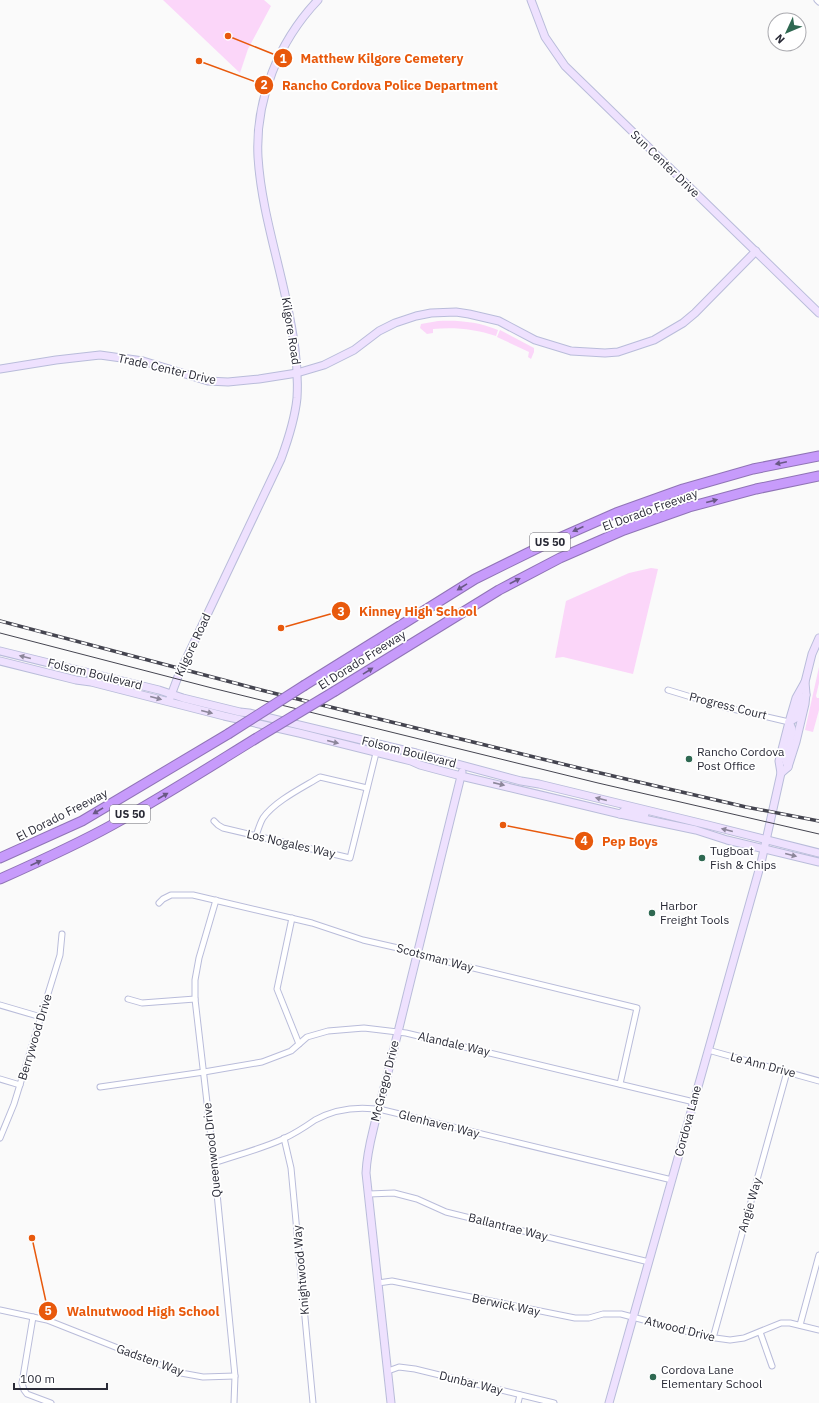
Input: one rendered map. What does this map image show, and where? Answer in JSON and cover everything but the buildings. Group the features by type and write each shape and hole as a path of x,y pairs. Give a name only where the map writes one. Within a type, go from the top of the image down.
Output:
{"highway":[{"name":"El Dorado Freeway","path":"0,858 82,821 228,734 475,579 550,542 616,513 684,488 753,469 819,456"},
{"name":"El Dorado Freeway","path":"0,879 51,857 111,826 499,590 560,558 624,530 689,507 756,489 819,476"}],"street":[{"name":"Kilgore Road","path":"169,702 179,674 281,459 293,418 296,400 296,357 289,315 263,194 258,155 259,135 262,104 274,69 288,40 299,22 318,0"},
{"name":"Sun Center Drive","path":"532,0 545,37 564,66 819,313"},
{"name":"Trade Center Drive","path":"0,369 100,355 143,361 208,381 244,381 297,373 324,365 354,350 378,331 395,323 431,313 456,312 499,321 535,340 571,352 618,352 654,340 683,323 695,313 756,251"},
{"path":"781,773 788,767 803,712 806,694 805,682 812,654 819,638"},
{"name":"Folsom Boulevard","path":"2,652 240,712 310,727 819,853"},
{"name":"Folsom Boulevard","path":"0,662 76,680 91,682 217,715 299,733 411,761 420,765 461,776 620,814 696,830 763,849 819,862"},
{"name":"Cordova Lane","path":"609,1403 732,961 751,898 781,773 779,761 789,722 796,698 805,682"},
{"name":"Progress Court","path":"668,690 724,707 789,722"},
{"path":"788,767 785,759 792,733 789,722 796,718 802,698 806,694"},
{"name":"Los Nogales Way","path":"214,821 218,826 223,828 350,858 378,745"},
{"name":"McGregor Drive","path":"391,1403 366,1174 366,1160 369,1143 418,954 442,845 463,766"},
{"path":"256,836 259,826 269,811 320,777 367,788"},
{"path":"620,814 625,810 648,815 656,812"},
{"name":"Scotsman Way","path":"159,904 166,897 180,894 216,900 292,918 363,940 637,1008 620,1084"},
{"name":"Queenwood Drive","path":"216,900 199,958 195,980 195,999 214,1163 235,1376 234,1403"},
{"path":"292,918 277,989 299,1044"},
{"name":"Berrywood Drive","path":"0,1138 10,1115 20,1085 60,955 62,934"},
{"path":"128,999 142,1003 195,999"},
{"path":"0,1005 41,1017"},
{"name":"Alandale Way","path":"100,1087 262,1062 291,1051 307,1037 328,1031 364,1028 398,1032 694,1102"},
{"name":"Le Ann Drive","path":"708,1050 819,1081"},
{"name":"Angie Way","path":"713,1338 788,1072"},
{"path":"0,1079 20,1085"},
{"name":"Glenhaven Way","path":"214,1163 284,1138 337,1110 357,1107 379,1109 672,1180"},
{"name":"Knightwood Way","path":"284,1138 291,1168 313,1403"},
{"name":"Ballantrae Way","path":"369,1194 394,1193 417,1200 446,1212 648,1262"},
{"path":"800,1325 819,1255"},
{"name":"Berwick Way","path":"378,1283 392,1281 575,1318 584,1318 612,1313 633,1317"},
{"name":"Gadsten Way","path":"0,1310 47,1320 181,1373 204,1377 235,1376"},
{"path":"33,1317 22,1384 27,1394 51,1403"},
{"name":"Atwood Drive","path":"633,1317 713,1338 730,1340 739,1339 781,1323 790,1323 819,1330"},
{"path":"760,1332 772,1366"},
{"name":"Dunbar Way","path":"388,1371 399,1367 415,1369 554,1403"},
{"path":"518,1403 520,1395"}],"shaded area":[{"path":"163,0 264,0 271,6 248,49 240,73"},
{"path":"438,321 469,322 498,330 496,336 473,330 457,328 433,329 433,333 427,334 420,328 421,324"},
{"path":"500,330 534,348 531,359 528,357 529,352 497,337"},
{"path":"651,568 658,569 633,674 563,657 555,658 566,601 629,573"},
{"path":"819,667 819,683 816,696 819,698 819,710 813,732 805,730"}],"tram line":[{"path":"0,633 212,688 598,783 819,834"}],"railway":[{"path":"0,621 265,691 583,769 746,807 819,821"}],"place":[{"name":"Matthew Kilgore Cemetery","path":"228,36"},
{"name":"Rancho Cordova Police Department","path":"199,61"},
{"name":"Kinney High School","path":"281,628"},
{"name":"Rancho Cordova Post Office","path":"689,759"},
{"name":"Pep Boys","path":"503,825"},
{"name":"Tugboat Fish & Chips","path":"702,858"},
{"name":"Harbor Freight Tools","path":"652,913"},
{"name":"Walnutwood High School","path":"32,1238"},
{"name":"Cordova Lane Elementary School","path":"653,1377"}]}
